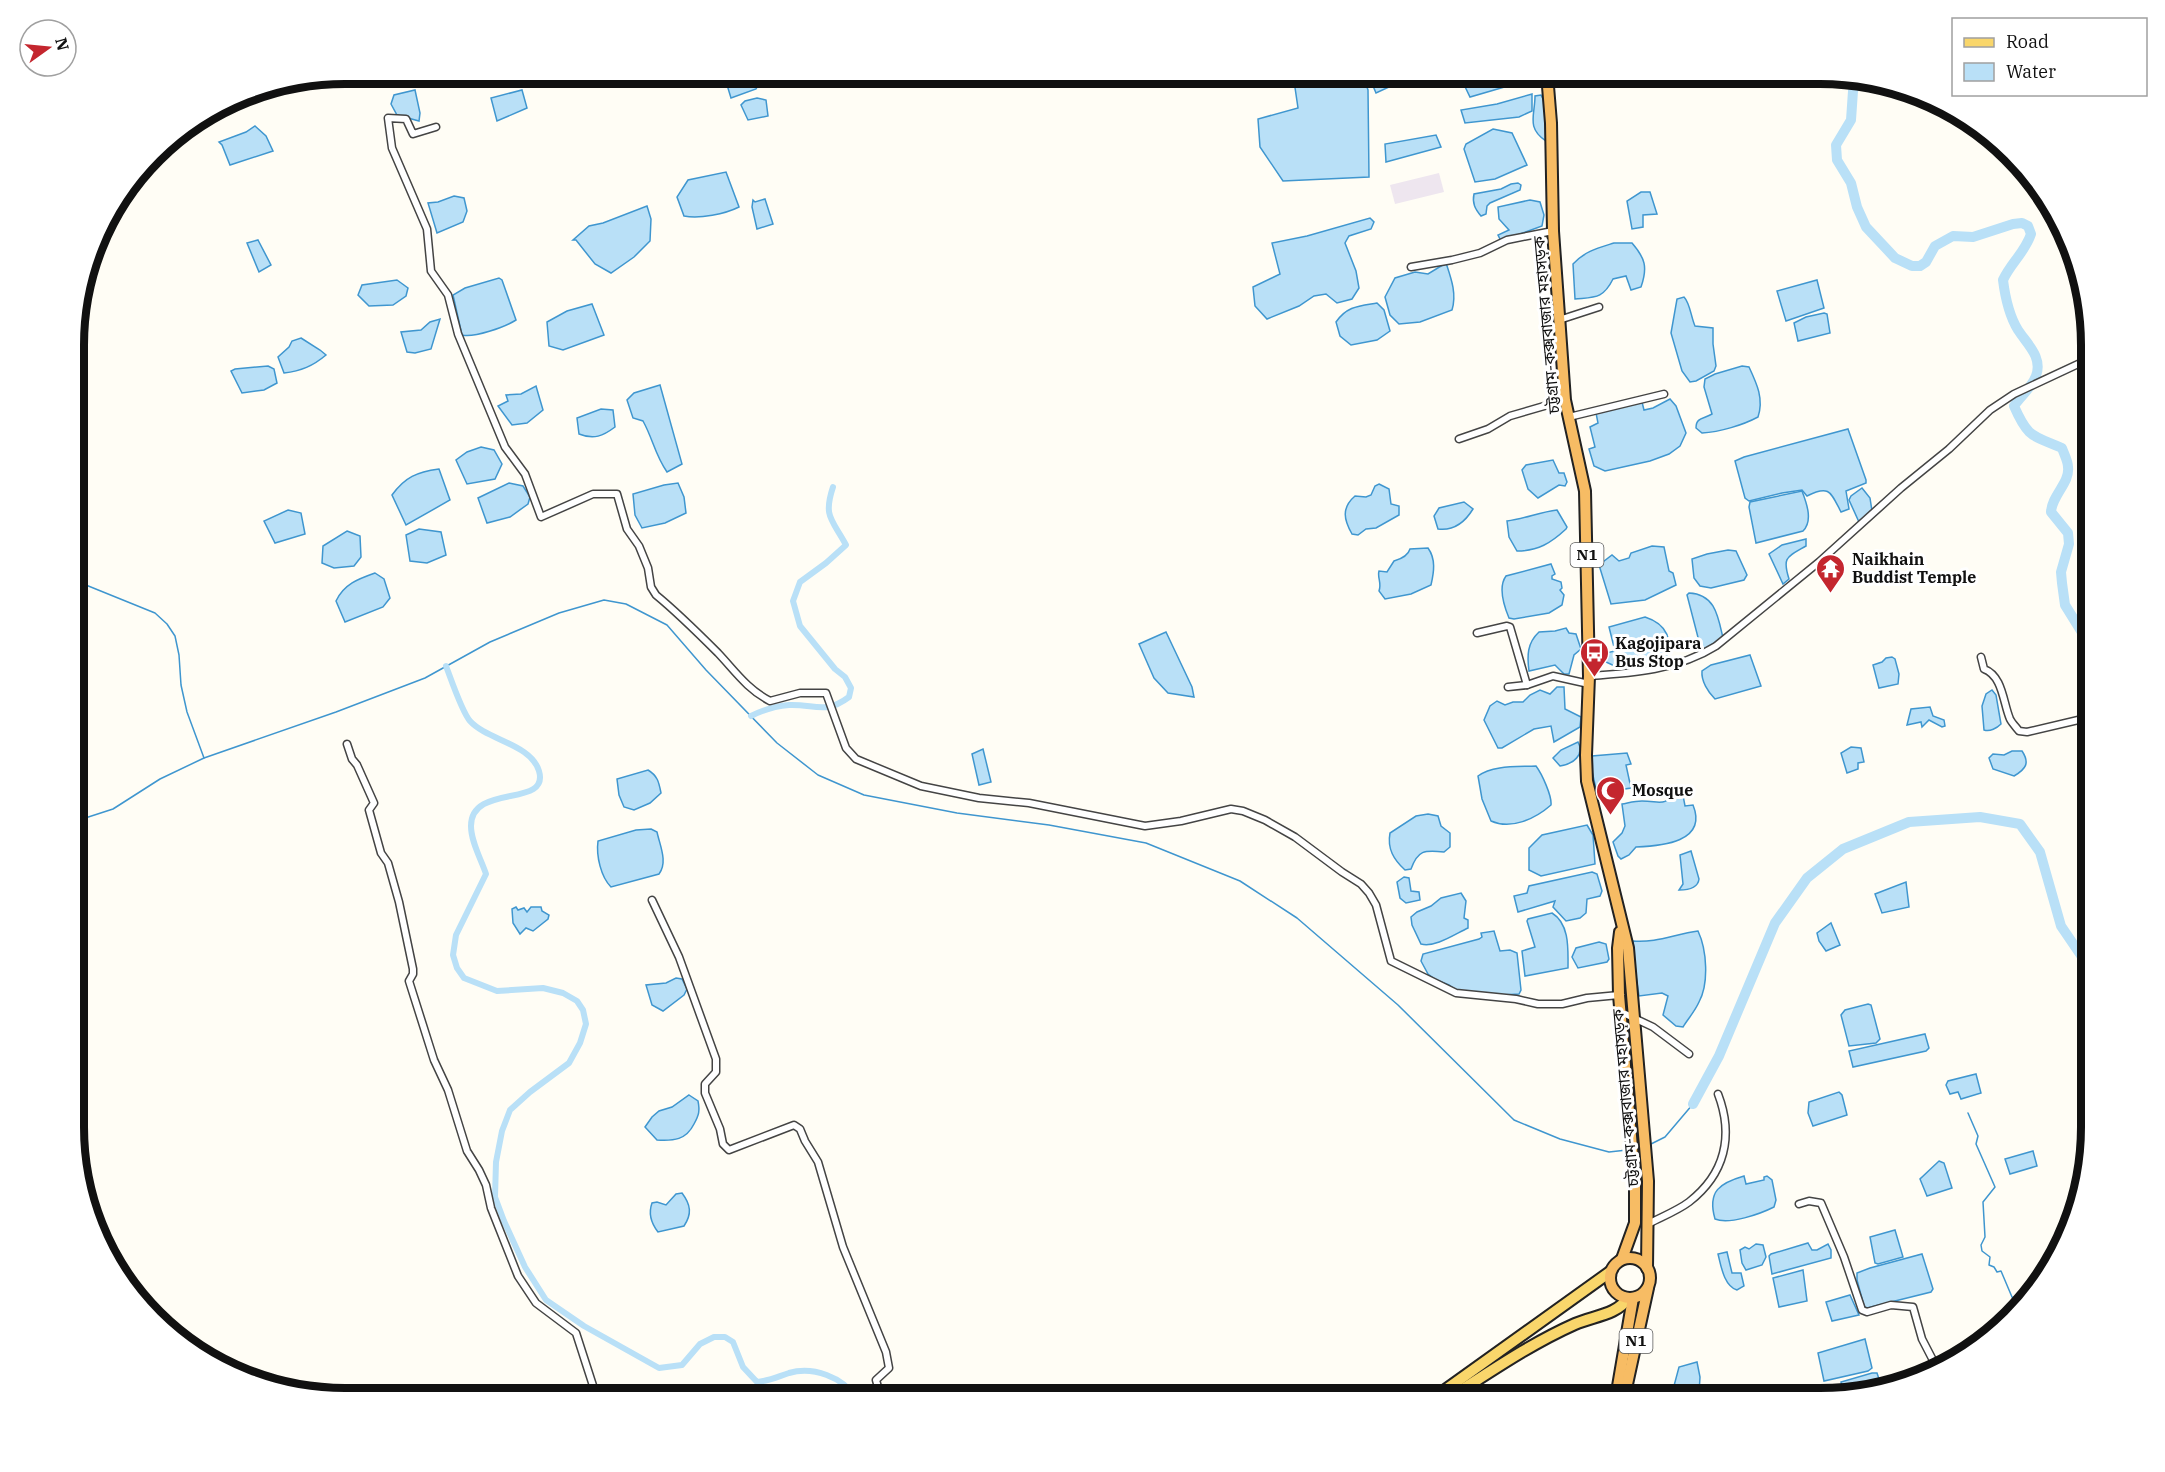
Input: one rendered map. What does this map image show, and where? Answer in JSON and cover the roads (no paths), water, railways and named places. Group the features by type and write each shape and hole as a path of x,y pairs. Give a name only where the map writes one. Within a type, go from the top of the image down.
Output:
{"highway":[{"name":"চট্টগ্রাম-কক্সবাজার মহাসড়ক","path":"1548,84 1553,231 1565,400 1585,491 1589,680 1587,781 1628,948 1648,1181 1647,1268"},
{"name":"চট্টগ্রাম-কক্সবাজার মহাসড়ক","path":"1621,926 1618,948 1620,995 1635,1183 1635,1223 1622,1259"},
{"path":"1622,1259 1634,1258 1647,1268"},
{"name":"N1","path":"1610,1272 1622,1259"},
{"name":"N1","path":"1626,1388 1648,1285 1647,1268"},
{"path":"1610,1272 1614,1290 1630,1298 1642,1294 1648,1285"},
{"name":"N1","path":"1617,1388 1630,1298"}],"main road":[{"path":"1448,1388 1610,1272"},
{"path":"1465,1388 1533,1344 1623,1306 1630,1298"}],"street":[{"path":"436,127 412,134 406,120 388,118 392,148 427,230 431,271 448,294 458,334 505,447 525,474 541,516 593,494 617,494 627,529 639,546 648,568 651,587 656,595 701,635 739,678 760,696 770,701 800,693 826,693 846,748 856,759 911,783 950,793 1029,803 1145,826 1191,819 1231,809 1254,815 1295,837 1361,884 1376,905 1391,961 1456,993 1516,999 1538,1004 1562,1004 1587,998 1620,995"},
{"path":"1411,267 1480,253 1507,240 1553,231"},
{"path":"1559,320 1599,307"},
{"path":"1508,687 1553,676 1589,680 1680,664 1698,657 1716,646 1819,562 1901,488 1949,449 1990,410 2014,394 2081,363"},
{"path":"1569,417 1664,394"},
{"path":"1459,439 1488,429 1510,416 1565,400"},
{"path":"1477,633 1510,627 1527,684"},
{"path":"1981,657 1984,669 1989,671 1997,681 2010,719 2019,731 2027,732 2081,719"},
{"path":"347,744 350,755 373,801 369,810 381,853 388,863 399,902 413,969 409,981 413,997 434,1060 448,1090 467,1151 486,1185 491,1208 518,1276 536,1303 576,1333 594,1388"},
{"path":"652,900 679,957 716,1059 716,1072 705,1084 705,1093 720,1129 723,1144 729,1150 794,1125 800,1129 818,1162 843,1247 886,1352 889,1368 876,1380 878,1388"},
{"path":"1621,1012 1634,1016 1662,1033 1689,1054"},
{"path":"1648,1224 1689,1202 1714,1175 1722,1162 1726,1141 1726,1121 1718,1094"},
{"path":"1799,1204 1809,1201 1821,1203 1844,1257 1862,1310 1867,1312 1891,1305 1913,1307 1922,1339 1934,1362"}],"water":[{"path":"727,84 759,84 756,89 731,98"},
{"path":"1294,84 1366,84 1368,90 1369,177 1283,181 1260,147 1258,119 1298,108"},
{"path":"1372,84 1395,84 1376,93"},
{"path":"1464,84 1507,84 1508,86 1470,97"},
{"path":"415,90 420,113 419,121 397,115 391,104 394,95"},
{"path":"522,90 527,108 497,121 491,98"},
{"path":"1532,94 1532,111 1519,117 1465,123 1461,110 1497,104"},
{"path":"1541,95 1545,103 1546,141 1536,131 1533,121 1535,96"},
{"path":"757,98 766,100 768,116 748,120 741,105 745,101"},
{"path":"255,126 266,136 273,151 230,165 219,142 246,132"},
{"path":"1493,129 1512,133 1527,165 1495,179 1475,182 1464,149 1466,144"},
{"path":"1436,135 1441,147 1386,162 1385,144"},
{"path":"726,172 739,207 712,215 684,216 677,197 688,180"},
{"path":"1518,183 1521,185 1520,190 1490,203 1486,214 1481,216 1477,211 1473,200 1474,194"},
{"path":"1641,192 1650,192 1657,214 1643,215 1643,227 1632,229 1627,201"},
{"path":"454,196 464,198 467,211 463,222 437,233 428,203"},
{"path":"765,199 773,224 757,229 752,207 753,200 755,202"},
{"path":"1530,200 1540,202 1544,215 1542,226 1501,241 1498,235 1509,230 1499,219 1498,207"},
{"path":"647,206 651,219 650,241 634,257 611,273 595,264 576,240 573,240 589,226"},
{"path":"1370,218 1374,222 1371,229 1349,236 1345,243 1356,271 1359,288 1352,299 1337,303 1326,294 1314,296 1299,306 1267,319 1255,306 1253,287 1280,274 1272,243 1307,236"},
{"path":"258,240 271,265 259,272 247,243"},
{"path":"1614,243 1632,243 1640,253 1645,268 1641,287 1631,290 1626,276 1613,279 1606,290 1598,296 1575,299 1573,264 1587,253"},
{"path":"1446,263 1454,292 1452,310 1420,322 1399,324 1390,315 1385,297 1395,278 1415,272 1428,274"},
{"path":"499,278 502,280 516,320 489,331 462,335 453,295 465,288"},
{"path":"397,280 408,288 406,296 393,305 369,306 358,295 362,285"},
{"path":"1817,280 1824,308 1786,321 1777,291"},
{"path":"1684,297 1695,326 1713,328 1716,366 1714,371 1690,382 1682,371 1671,333 1677,299"},
{"path":"1377,303 1384,310 1390,331 1377,340 1351,345 1340,336 1336,322 1340,317 1354,308"},
{"path":"592,304 604,335 563,350 549,346 547,322 567,311"},
{"path":"1827,314 1830,333 1798,341 1794,323 1806,317"},
{"path":"440,319 431,349 415,353 407,352 401,332 421,330 430,322"},
{"path":"301,338 326,355 306,367 284,373 278,357 292,341"},
{"path":"268,366 274,369 277,383 264,390 242,393 231,371"},
{"path":"1742,366 1749,367 1757,386 1760,398 1758,417 1731,428 1702,433 1696,428 1697,422 1712,414 1704,387 1705,379"},
{"path":"660,385 682,464 667,472 643,421 633,418 627,400 634,393"},
{"path":"536,386 543,410 527,423 512,425 498,406 508,401 506,395 521,394"},
{"path":"1670,399 1676,406 1686,433 1680,446 1669,454 1650,461 1605,471 1594,466 1589,449 1595,447 1590,427 1598,423 1596,413 1642,402 1644,410"},
{"path":"601,409 613,410 615,427 598,436 589,437 579,434 577,418"},
{"path":"1848,429 1866,480 1866,483 1846,491 1849,509 1841,512 1832,495 1825,491 1807,496 1802,490 1749,501 1745,498 1735,461"},
{"path":"481,447 494,450 502,464 495,479 467,484 456,460 467,452"},
{"path":"1553,460 1559,473 1564,473 1567,482 1565,486 1559,485 1538,498 1528,489 1522,470 1526,465"},
{"path":"439,469 450,500 406,525 392,495 412,476"},
{"path":"509,483 523,486 530,497 528,504 510,517 487,523 478,498"},
{"path":"678,483 684,497 686,513 665,523 642,528 635,515 633,494"},
{"path":"1379,484 1389,489 1391,504 1399,506 1399,515 1376,528 1366,529 1358,535 1352,534 1345,514 1348,505 1355,496 1371,495 1375,486"},
{"path":"1862,488 1870,498 1872,511 1859,522 1849,500"},
{"path":"1802,491 1808,517 1803,531 1756,543 1750,502"},
{"path":"1464,502 1473,509 1466,518 1449,529 1438,529 1434,516 1439,508"},
{"path":"288,510 301,513 305,534 275,543 264,521"},
{"path":"1557,510 1566,529 1544,545 1531,550 1517,551 1509,537 1507,521"},
{"path":"419,529 441,532 446,555 427,563 410,561 406,535"},
{"path":"347,531 360,536 361,557 354,566 334,568 322,563 323,546"},
{"path":"1806,539 1806,546 1788,558 1786,566 1789,579 1783,584 1769,554 1782,545"},
{"path":"1652,546 1664,547 1669,571 1673,573 1676,585 1645,600 1611,604 1599,565 1612,555 1619,561 1629,558 1631,553"},
{"path":"1428,548 1433,561 1431,585 1411,594 1385,599 1379,591 1379,571 1387,572 1394,561 1408,554 1410,549"},
{"path":"1728,550 1736,551 1747,575 1744,580 1711,588 1700,586 1694,578 1692,559"},
{"path":"1551,564 1555,574 1552,579 1561,582 1560,590 1564,595 1562,605 1549,613 1509,618 1502,591 1506,576"},
{"path":"375,573 384,579 390,598 383,607 345,622 336,601 339,595 352,583"},
{"path":"1689,593 1705,597 1710,602 1717,614 1723,638 1703,650 1687,595"},
{"path":"1645,617 1659,624 1667,634 1669,648 1664,663 1621,669 1606,662 1606,653 1615,651 1609,627"},
{"path":"1566,628 1569,633 1576,634 1581,649 1574,655 1569,674 1564,674 1555,665 1529,671 1529,650 1535,636 1539,632"},
{"path":"1166,632 1192,687 1194,697 1168,693 1154,678 1139,644"},
{"path":"1750,655 1761,686 1715,699 1706,686 1702,671 1711,665"},
{"path":"1892,657 1895,659 1899,674 1898,684 1879,688 1873,665"},
{"path":"1557,687 1564,687 1565,709 1581,717 1580,727 1554,742 1551,726 1534,729 1502,748 1498,748 1484,720 1490,706 1497,701 1505,705 1523,702 1540,690 1550,694"},
{"path":"1992,690 1996,695 2001,724 1993,729 1984,730 1982,706 1986,694"},
{"path":"1930,707 1933,716 1944,720 1945,726 1942,727 1929,720 1922,727 1921,722 1907,725 1911,709"},
{"path":"1578,742 1579,755 1569,763 1560,766 1553,758 1561,750"},
{"path":"1851,747 1861,748 1864,762 1858,763 1858,769 1847,773 1841,753"},
{"path":"983,749 991,782 979,785 972,754"},
{"path":"2012,751 2022,751 2026,759 2026,765 2021,771 2014,776 1993,769 1989,758 1993,754 2004,755"},
{"path":"1627,753 1631,764 1626,765 1631,788 1597,793 1591,767 1592,756"},
{"path":"1536,766 1546,785 1551,805 1538,815 1515,824 1491,821 1482,799 1478,776 1498,768"},
{"path":"648,770 656,777 661,793 650,803 634,810 624,807 619,795 617,779"},
{"path":"1678,790 1682,790 1685,806 1693,805 1696,817 1694,827 1680,840 1636,847 1629,855 1621,859 1613,842 1625,826 1622,804 1639,801 1665,801"},
{"path":"1428,814 1438,816 1441,826 1450,833 1450,847 1444,852 1427,851 1419,855 1411,869 1405,870 1392,854 1390,833 1416,816"},
{"path":"1587,825 1593,835 1595,864 1541,876 1529,870 1529,848 1542,835"},
{"path":"651,829 657,832 662,854 663,864 659,874 611,887 604,878 600,866 598,841 636,830"},
{"path":"1691,851 1699,879 1697,885 1692,888 1679,890 1683,884 1680,855"},
{"path":"1592,872 1597,874 1602,891 1600,896 1587,899 1586,913 1580,918 1566,921 1553,907 1555,901 1518,912 1514,896 1527,893 1529,886"},
{"path":"1404,877 1409,878 1411,891 1419,892 1420,900 1406,903 1400,898 1397,882"},
{"path":"1906,882 1909,907 1882,913 1875,894"},
{"path":"1461,893 1466,901 1464,918 1468,920 1468,928 1439,942 1421,944 1412,925 1411,917 1441,898"},
{"path":"516,907 518,910 524,908 527,912 531,907 541,907 542,911 549,915 548,919 533,931 526,928 520,934 513,923 512,909"},
{"path":"1552,913 1565,930 1568,968 1525,976 1522,951 1535,947 1527,921"},
{"path":"1831,923 1840,945 1826,951 1817,933"},
{"path":"1494,931 1500,951 1510,950 1517,953 1521,990 1519,994 1502,995 1457,991 1428,974 1421,961 1423,954 1479,939 1482,937 1481,933"},
{"path":"1698,931 1705,957 1702,995 1683,1027 1676,1026 1663,1015 1668,996 1662,993 1639,996 1633,941 1658,940"},
{"path":"1599,942 1606,944 1609,959 1607,962 1578,968 1572,957 1576,948"},
{"path":"676,978 682,979 687,989 684,995 663,1011 652,1005 646,985 666,983"},
{"path":"1871,1005 1880,1039 1876,1043 1849,1046 1841,1015 1845,1010"},
{"path":"1925,1034 1929,1048 1926,1051 1853,1067 1849,1051"},
{"path":"1976,1074 1981,1093 1961,1099 1958,1092 1950,1094 1946,1085 1948,1081"},
{"path":"1839,1092 1842,1095 1847,1115 1813,1126 1808,1113 1809,1102"},
{"path":"689,1095 698,1101 699,1108 691,1129 679,1138 657,1140 645,1127 652,1117"},
{"path":"2033,1151 2037,1166 2010,1174 2005,1159"},
{"path":"1939,1161 1944,1163 1952,1188 1927,1196 1920,1179"},
{"path":"1744,1176 1746,1184 1764,1180 1767,1176 1772,1180 1776,1200 1774,1207 1736,1220 1715,1219 1714,1195 1722,1185"},
{"path":"682,1193 689,1210 684,1226 658,1232 651,1218 652,1203 666,1205 676,1194"},
{"path":"1895,1230 1903,1257 1875,1263 1870,1237"},
{"path":"1808,1243 1812,1250 1828,1244 1831,1258 1772,1274 1769,1256 1771,1254"},
{"path":"1756,1244 1763,1245 1766,1257 1762,1265 1746,1270 1742,1263 1740,1250 1745,1247 1749,1249"},
{"path":"1727,1252 1732,1273 1741,1273 1744,1286 1737,1290 1726,1280 1720,1264 1718,1254"},
{"path":"1922,1254 1933,1289 1931,1292 1867,1308 1864,1306 1857,1273"},
{"path":"1803,1270 1807,1301 1779,1307 1773,1278"},
{"path":"1850,1295 1859,1315 1832,1321 1826,1302"},
{"path":"1865,1339 1872,1368 1868,1371 1824,1381 1818,1353"},
{"path":"1697,1362 1699,1388 1673,1388 1679,1367"},
{"path":"1872,1373 1877,1373 1880,1381 1842,1387 1841,1382"}],"waterway":[{"path":"1855,86 1851,120 1836,145 1837,160 1851,183 1857,207 1866,227 1895,258 1912,266 1920,266 1926,262 1935,246 1953,236 1973,237 2013,224 2022,223 2028,226 2031,234 2003,280 2013,319 2033,351 2038,369 2029,388 2014,406 2027,430 2062,448 2067,460 2068,473 2054,500 2051,512 2068,533 2069,544 2061,572 2065,605 2081,631"},
{"path":"751,716 784,706 833,706 849,697 851,688 845,677 835,669 800,626 793,601 800,582 846,545 830,517 829,505 833,487"},
{"path":"84,584 155,613 167,624 175,636 187,712 204,758"},
{"path":"84,818 113,809 160,779 204,758 425,678 490,642 559,613 604,600 626,604 667,625 706,670 777,743 818,775 864,795 957,813 1049,825 1146,843 1240,881 1297,918 1398,1005 1514,1120 1560,1139 1609,1152 1627,1150"},
{"path":"446,666 460,703 470,721 487,733 527,754 539,771 539,782 533,789 495,799 483,804 474,813 471,832 486,874 456,935 453,955 457,968 464,978 497,991 543,988 563,993 577,1001 583,1010 586,1024 580,1043 569,1063 510,1110 502,1131 496,1162 495,1197 525,1267 546,1300 584,1326 659,1368 682,1365 700,1344 714,1337 725,1337 733,1342 743,1367 757,1382 798,1371 808,1371 827,1375 847,1388"},
{"path":"1693,1104 1719,1056 1775,923 1807,878 1843,849 1909,822 1980,817 2020,824 2040,852 2061,926 2081,955"},
{"path":"1649,1145 1665,1137 1693,1104"},
{"path":"1968,1113 1978,1136 1976,1144 1995,1187 1983,1202 1985,1237 1981,1245 1982,1251 1990,1257 1989,1265 1997,1272 2001,1271 2012,1297 2016,1299"}],"place":[{"name":"Naikhain Buddist Temple","path":"1831,594"},
{"name":"Kagojipara Bus Stop","path":"1594,678"},
{"name":"Mosque","path":"1611,816"}]}
